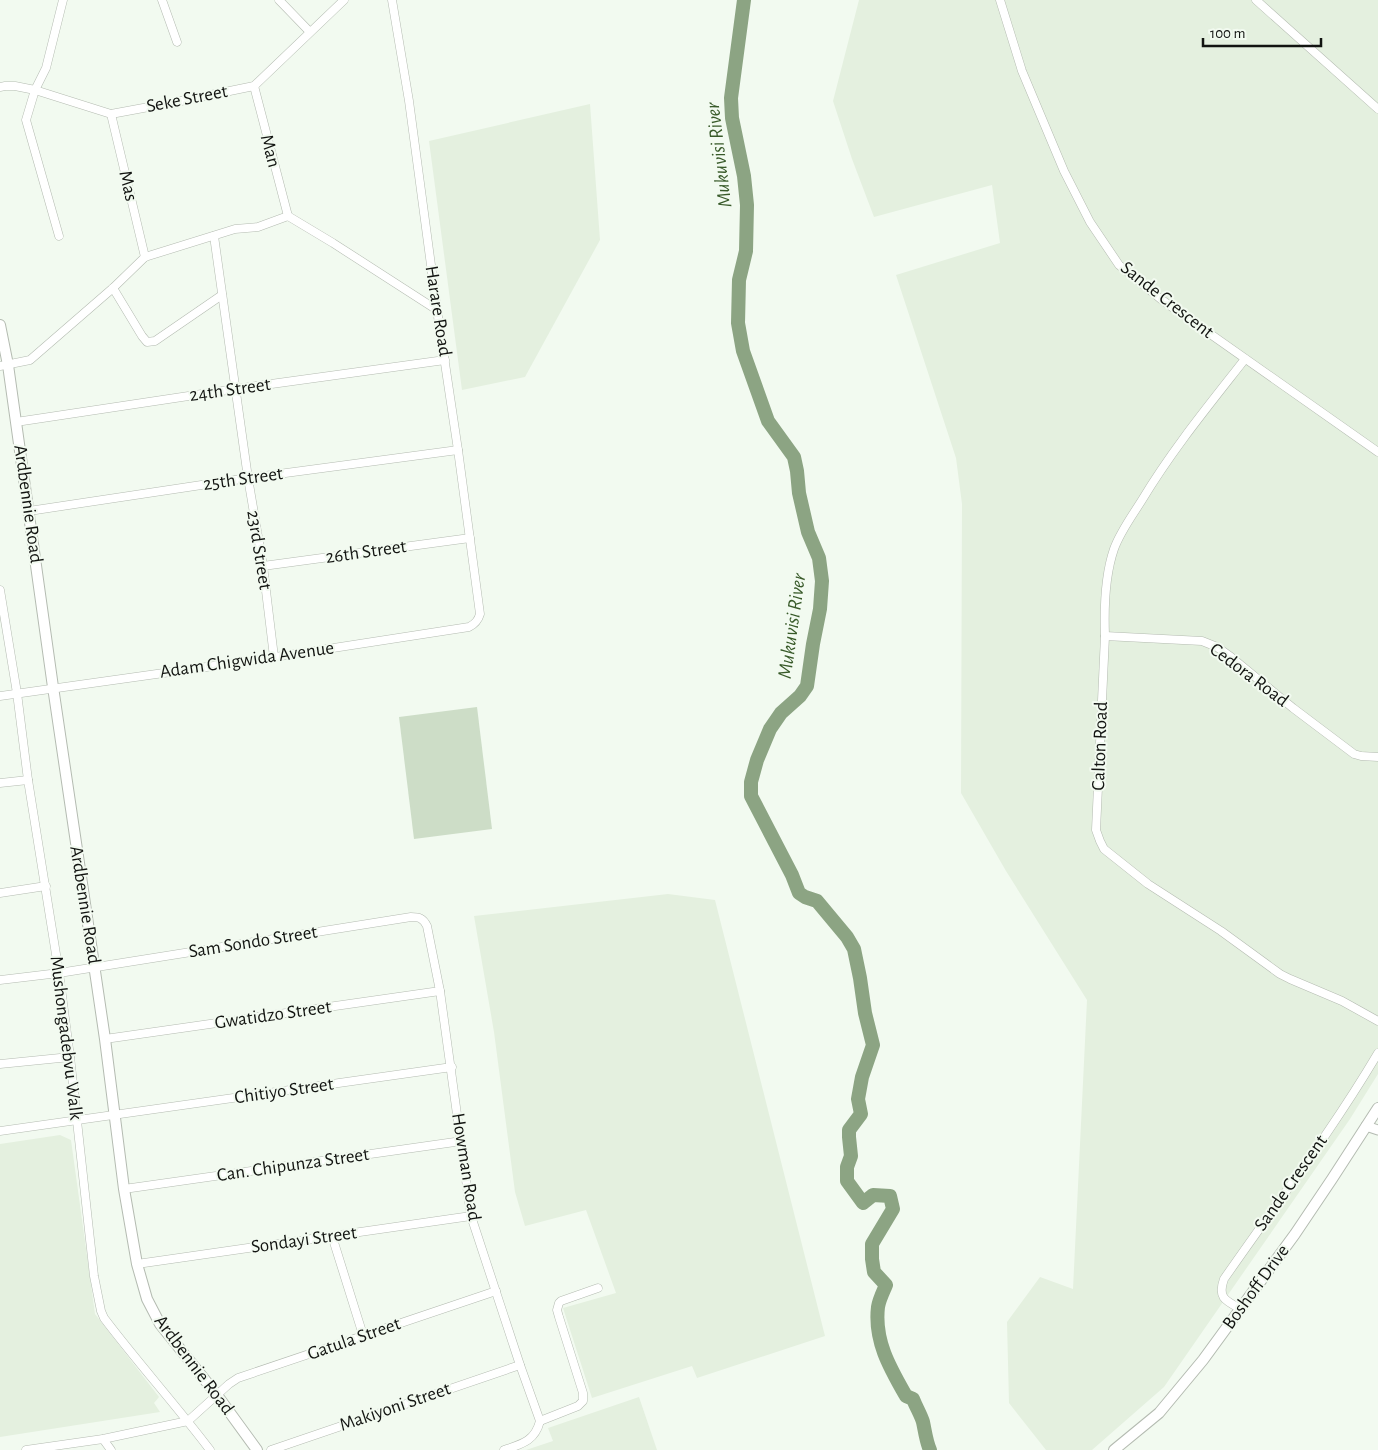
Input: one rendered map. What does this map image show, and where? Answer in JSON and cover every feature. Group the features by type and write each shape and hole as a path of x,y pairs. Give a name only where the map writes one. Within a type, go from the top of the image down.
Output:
{"main road":[{"name":"Ardbennie Road","path":"0,325 4,365 16,422 116,1115 124,1189 137,1264 147,1299 160,1324 217,1395 257,1450"},
{"name":"Boshoff Drive","path":"1114,1450 1159,1413 1203,1360 1327,1187 1378,1108"}],"street":[{"path":"59,236 26,120 35,90 46,68 63,0"},
{"path":"162,0 176,42"},
{"path":"278,0 310,32"},
{"name":"Seke Street","path":"0,87 15,86 35,90 111,114 254,86 344,0"},
{"name":"Harare Road","path":"392,0 409,101 470,538 480,614 476,622"},
{"name":"Sande Crescent","path":"1000,0 1022,71 1064,171 1090,222 1119,264 1162,300 1378,452"},
{"path":"1256,0 1378,109"},
{"name":"Man","path":"254,86 288,216"},
{"name":"Mas","path":"111,114 145,257"},
{"path":"4,365 30,360 113,288 145,257 235,229 258,227 288,216 437,310"},
{"name":"23rd Street","path":"214,236 274,657"},
{"path":"113,288 147,342 155,341 222,295"},
{"name":"Calton Road","path":"1245,359 1176,447 1122,530 1114,549 1109,569 1104,614 1105,636 1096,830 1104,849 1148,884 1221,931 1280,974 1342,1001 1378,1021"},
{"name":"24th Street","path":"16,422 445,360"},
{"name":"25th Street","path":"29,511 248,478 458,450"},
{"name":"26th Street","path":"262,566 470,538"},
{"name":"Mushongadebvu Walk","path":"0,590 2,619 16,693 59,973 94,1276 102,1315 136,1360 210,1450"},
{"name":"Adam Chigwida Avenue","path":"0,696 469,627 476,622"},
{"name":"Cedora Road","path":"1105,636 1202,642 1218,647 1293,708 1354,754 1378,757"},
{"path":"0,783 28,780"},
{"path":"0,893 46,886"},
{"name":"Howman Road","path":"411,918 419,917 423,919 427,926 440,990 471,1216 540,1421"},
{"name":"Sam Sondo Street","path":"0,980 59,973 411,918"},
{"name":"Gwatidzo Street","path":"105,1039 440,990"},
{"name":"Sande Crescent","path":"1241,1309 1223,1298 1221,1287 1224,1279 1328,1131 1378,1053"},
{"path":"0,1064 70,1058"},
{"name":"Chitiyo Street","path":"0,1131 452,1067"},
{"path":"1366,1126 1378,1130"},
{"name":"Can. Chipunza Street","path":"124,1189 462,1142"},
{"name":"Sondayi Street","path":"137,1264 471,1216"},
{"path":"332,1236 363,1335"},
{"path":"504,1450 528,1441 535,1434 540,1421 578,1406 582,1401 583,1393 559,1317 558,1306 561,1301 598,1288"},
{"name":"Gatula Street","path":"188,1421 238,1378 496,1291"},
{"name":"Makiyoni Street","path":"271,1450 520,1365"},
{"path":"26,1450 103,1440 188,1421"},
{"path":"103,1440 111,1450"}],"shaded area":[{"path":"859,0 1378,0 1378,1074 1350,1119 1164,1387 1092,1450 1046,1450 1009,1403 1007,1322 1040,1277 1073,1289 1087,1000 1006,871 961,793 962,504 956,458 896,275 1000,243 992,185 874,217 833,101"},
{"path":"590,104 600,240 525,377 462,390 429,141"},
{"path":"477,707 492,829 414,839 399,717"},
{"path":"668,894 715,900 825,1336 697,1378 692,1366 592,1398 563,1308 616,1293 586,1210 525,1226 515,1192 494,1032 474,916"},
{"path":"60,1135 71,1140 95,1314 159,1397 154,1403 160,1412 0,1437 0,1144"},
{"path":"639,1397 657,1450 526,1450 553,1441 548,1428"}],"waterway":[{"name":"Mukuvisi River","path":"744,0 731,98 732,118 744,176 747,205 746,251 739,280 738,323 743,351 768,421 794,457 799,493 808,532 819,558 822,581 820,609 807,686 800,696 781,713 770,729 757,760 751,782 751,796 792,875 799,893 817,901 847,937 854,949 865,1013 873,1045 862,1077 858,1099 861,1114 849,1130 851,1156 847,1167 847,1181 863,1203 873,1195 890,1196 893,1209 872,1244 874,1272 886,1285 878,1307 878,1331 884,1354 894,1375 906,1396 913,1399 921,1417 930,1450"}]}
